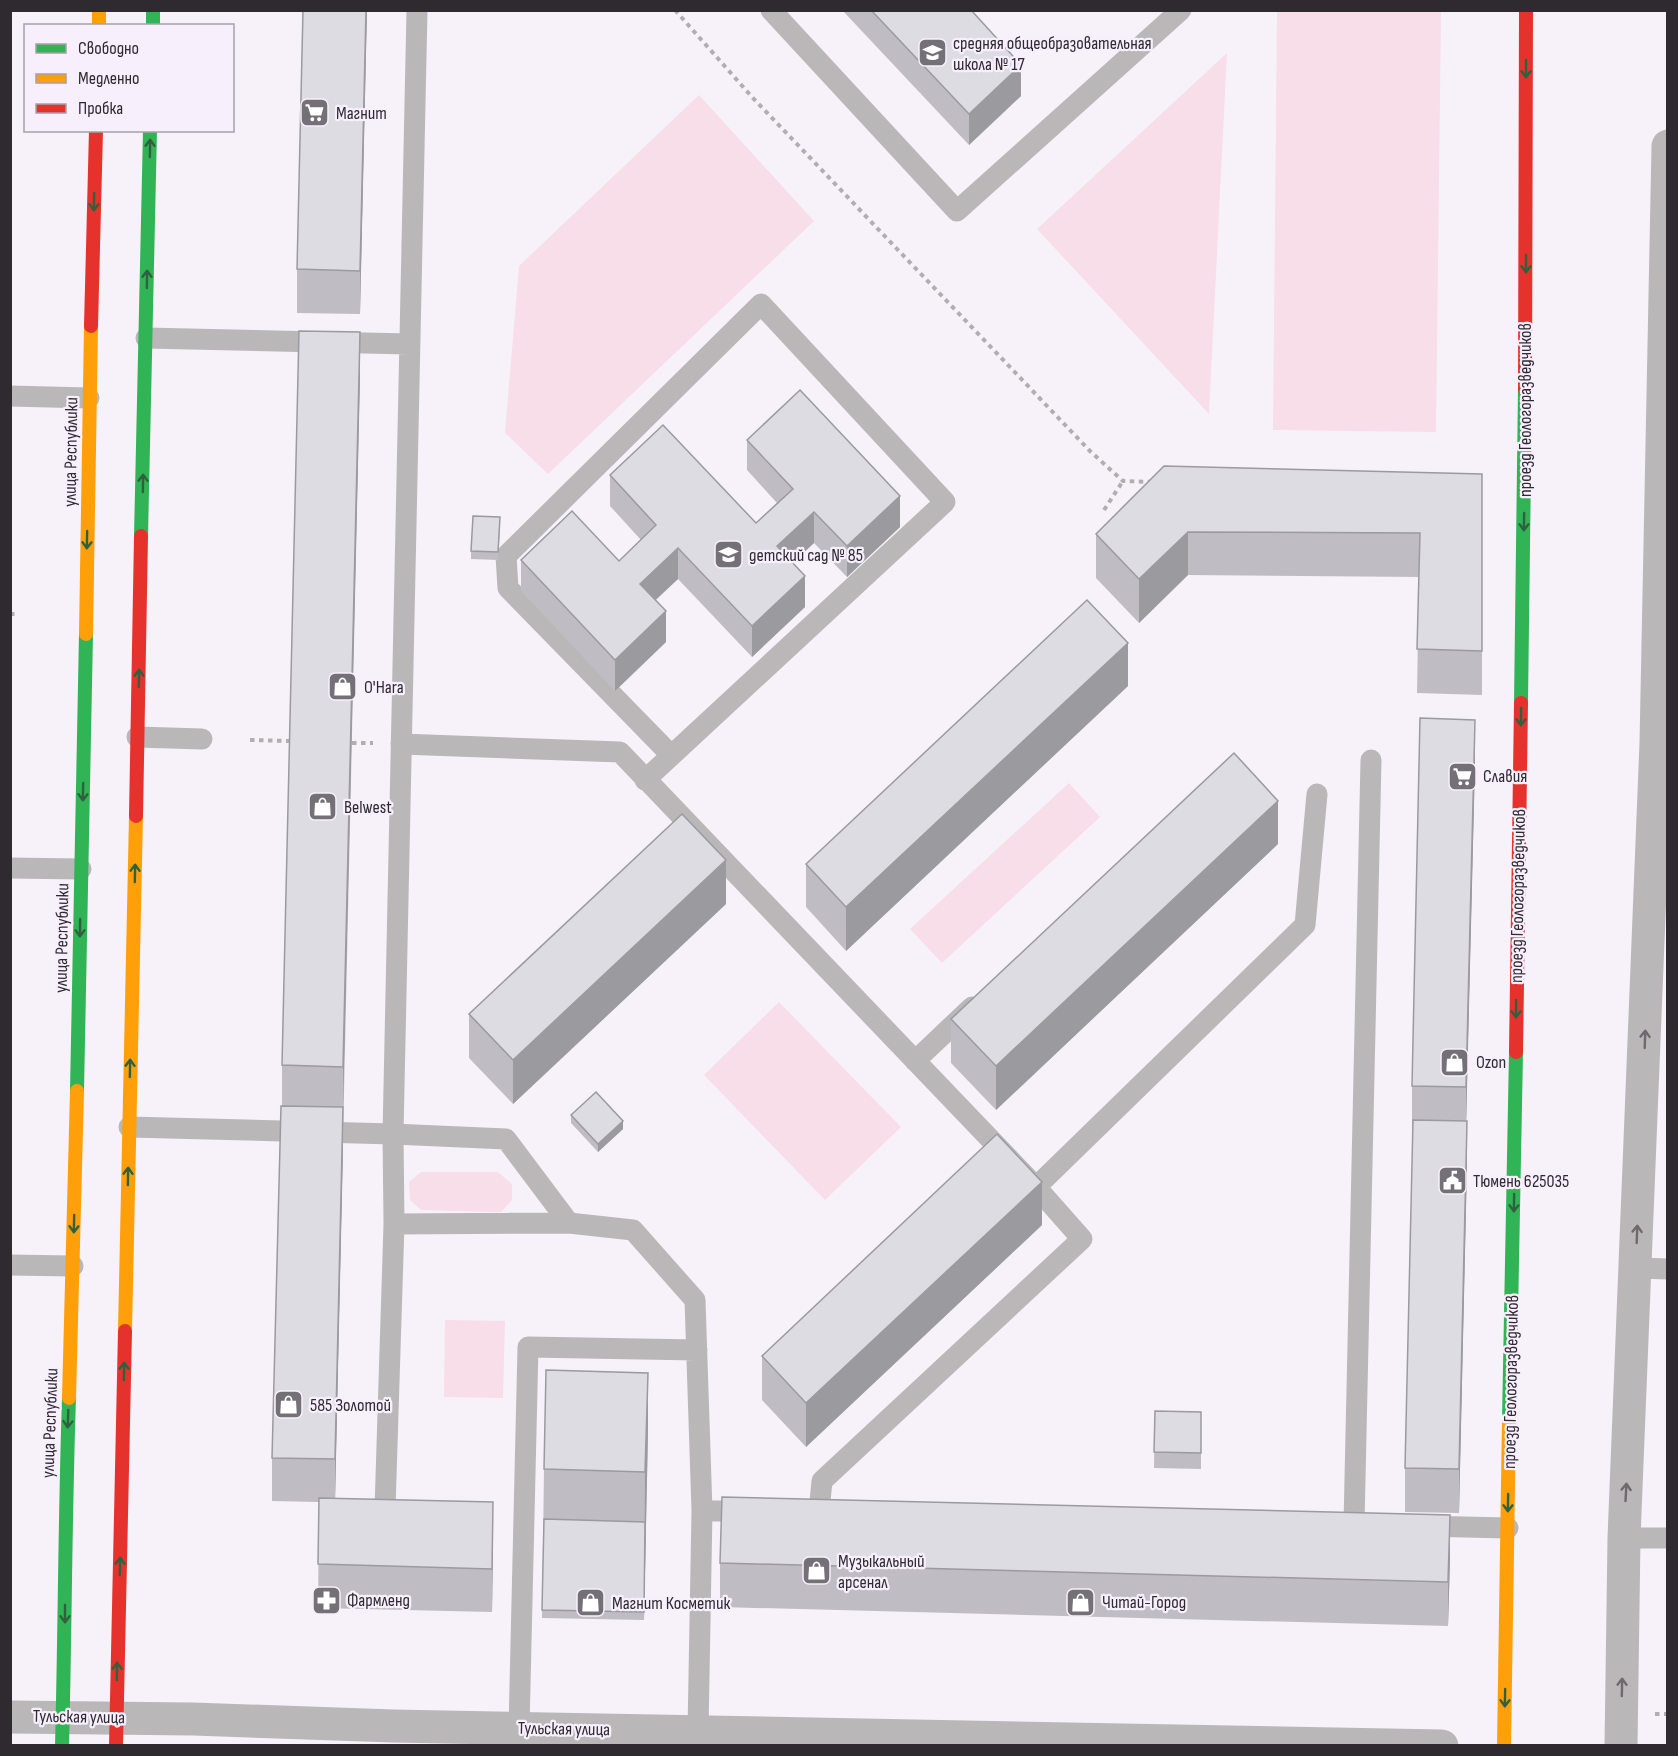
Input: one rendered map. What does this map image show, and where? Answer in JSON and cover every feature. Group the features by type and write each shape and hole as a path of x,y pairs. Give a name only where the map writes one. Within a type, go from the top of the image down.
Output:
{"main road":[{"name":"проезд Геологоразведчиков","path":"1504,1746 1525,494 1526,10"},
{"name":"улица Республики","path":"62,1731 96,132"},
{"path":"116,1732 150,132"}],"street":[{"path":"1621,1746 1624,1538 1652,1269 1656,743 1665,388 1668,146"},
{"name":"Тульская улица","path":"10,1717 62,1731 519,1728 1442,1746"}],"lane":[{"path":"385,1509 394,1224 393,1134 417,10"},
{"path":"771,10 957,211 1181,10"},
{"path":"645,780 945,501 761,304 506,556 508,588 671,755"},
{"path":"146,338 409,344"},
{"path":"10,396 89,398"},
{"path":"137,737 202,739"},
{"path":"401,744 620,752 1036,1187 1082,1239 822,1480 819,1511"},
{"path":"1330,1524 1364,1525 1371,760"},
{"path":"1036,1187 1305,925 1317,794"},
{"path":"10,868 81,869"},
{"path":"915,1061 983,997"},
{"path":"129,1127 506,1139 569,1223"},
{"path":"394,1224 569,1223 633,1230 695,1300 702,1511 698,1731"},
{"path":"10,1265 73,1266"},
{"path":"519,1728 528,1347 697,1350"},
{"path":"702,1511 772,1511"},
{"path":"796,1511 843,1512"},
{"path":"1405,1526 1508,1528"},
{"path":"1624,1538 1668,1538"}],"path":[{"path":"675,10 752,97 1091,452 1123,481 1158,482"},
{"path":"1104,510 1123,481"},
{"path":"250,740 291,741"}],"shaded area":[{"path":"1277,11 1441,11 1436,432 1273,430"},
{"path":"1227,53 1209,414 1037,229"},
{"path":"699,95 814,221 548,474 505,433 519,266"},
{"path":"1069,783 1100,817 942,963 910,929"},
{"path":"779,1002 901,1127 825,1200 704,1075"},
{"path":"421,1172 498,1172 512,1184 512,1200 501,1212 421,1210 410,1200 409,1182"},
{"path":"445,1320 505,1321 503,1398 444,1397"}],"building":[{"path":"303,10 366,10 360,271 297,269"},
{"path":"871,10 971,10 1021,65 969,114"},
{"path":"299,331 360,332 343,1067 282,1065"},
{"name":"детский сад № 85","path":"800,390 900,496 847,546 814,512 777,546 805,576 752,626 678,548 640,584 666,611 615,660 521,560 572,511 619,561 656,525 610,475 663,425 756,523 793,489 747,440"},
{"path":"1164,466 1482,474 1482,651 1417,649 1420,533 1188,532 1139,579 1096,534"},
{"path":"473,516 500,517 498,552 471,551"},
{"path":"1087,600 1128,643 846,907 806,864"},
{"path":"1420,718 1475,720 1466,1087 1412,1086"},
{"path":"1234,753 1278,801 996,1066 951,1019"},
{"path":"682,814 726,860 513,1060 469,1014"},
{"path":"596,1092 623,1121 598,1144 571,1115"},
{"path":"281,1106 343,1107 335,1459 272,1458"},
{"path":"1413,1120 1467,1121 1459,1469 1405,1468"},
{"path":"997,1134 1042,1182 806,1403 762,1356"},
{"path":"546,1370 648,1373 645,1472 544,1469"},
{"path":"1155,1411 1201,1412 1201,1453 1154,1452"},
{"path":"722,1497 1450,1515 1448,1582 720,1563"},
{"path":"319,1498 493,1502 492,1569 318,1564"},
{"path":"544,1519 645,1522 644,1612 542,1610"}],"traffic: fast":[{"path":"153,10 153,24"},
{"path":"141,536 150,132"},
{"path":"1521,703 1525,389"},
{"path":"77,1091 86,634"},
{"path":"1509,1420 1516,1052"},
{"path":"62,1746 69,1398"}],"traffic: slow":[{"path":"99,10 99,24"},
{"path":"86,634 91,326"},
{"path":"125,1331 136,816"},
{"path":"69,1398 77,1091"},
{"path":"1504,1746 1509,1420"}],"traffic: jam":[{"path":"1525,389 1526,10"},
{"path":"91,326 96,132"},
{"path":"136,816 141,536"},
{"path":"1516,1052 1521,703"},
{"path":"116,1746 125,1331"}],"place":[{"name":"средняя общеобразовательная школа № 17","path":"932,53"},
{"name":"Магнит","path":"315,113"},
{"name":"детский сад № 85","path":"728,555"},
{"name":"O'Hara","path":"343,687"},
{"name":"Славия","path":"1462,776"},
{"name":"Belwest","path":"323,807"},
{"name":"Ozon","path":"1455,1062"},
{"name":"Тюмень 625035","path":"1452,1181"},
{"name":"585 Золотой","path":"289,1405"},
{"name":"Музыкальный арсенал","path":"817,1571"},
{"name":"Фармленд","path":"326,1600"},
{"name":"Читай-Город","path":"1081,1602"},
{"name":"Магнит Косметик","path":"591,1603"}]}
